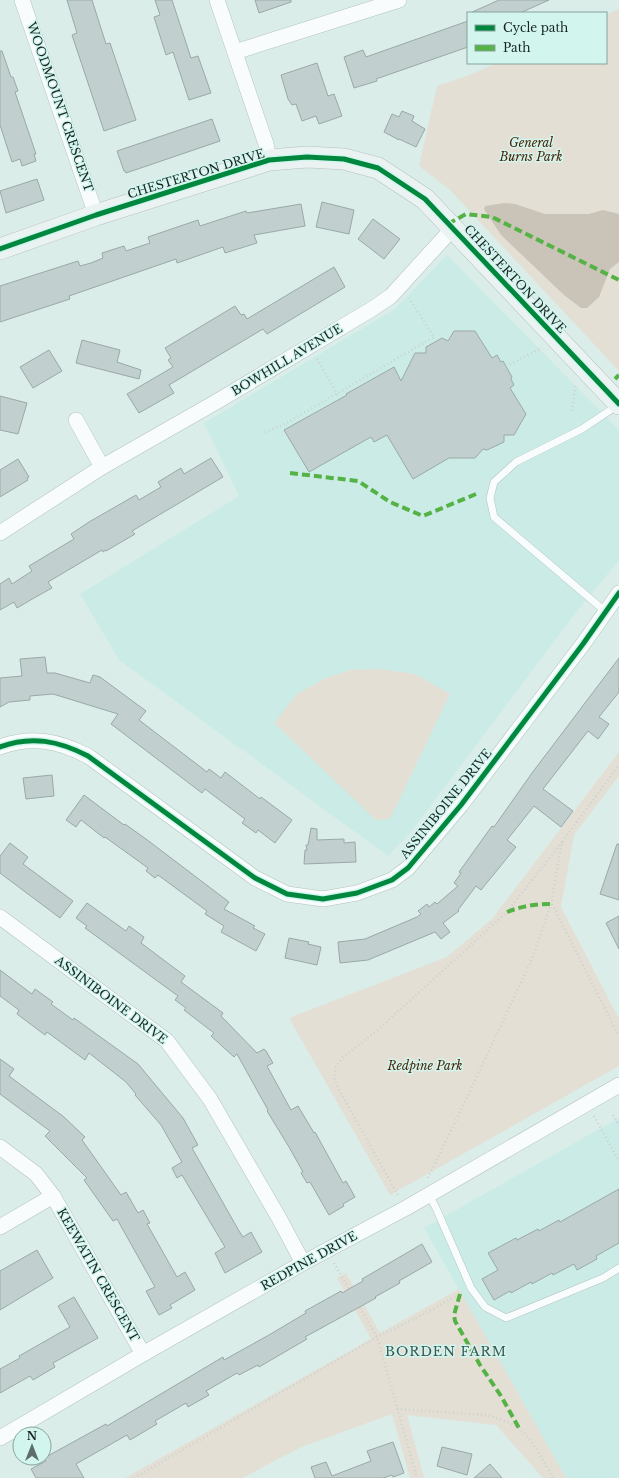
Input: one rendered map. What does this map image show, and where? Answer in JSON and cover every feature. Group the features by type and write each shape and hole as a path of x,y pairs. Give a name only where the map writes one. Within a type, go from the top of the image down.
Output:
{"street":[{"name":"WOODMOUNT CRESCENT","path":"22,0 96,215"},
{"path":"218,0 266,144 269,160"},
{"path":"235,52 399,0"},
{"name":"CHESTERTON DRIVE","path":"0,250 96,215 269,160 307,157 344,159 378,168 425,199 619,404"},
{"name":"BOWHILL AVENUE","path":"0,533 102,467 372,309 391,296 453,228"},
{"path":"76,420 102,467"},
{"name":"ASSINIBOINE DRIVE","path":"0,746 36,739 70,746 82,753 255,878 287,894 323,899 358,893 392,880 408,868 461,805 583,644 619,593"},
{"name":"ASSINIBOINE DRIVE","path":"0,917 167,1041 210,1099 279,1218 303,1263"},
{"name":"REDPINE DRIVE","path":"0,1438 143,1354 303,1263 406,1208 619,1085"},
{"name":"KEEWATIN CRESCENT","path":"0,1147 36,1174 53,1196 143,1354"},
{"name":"KEEWATIN CRESCENT","path":"0,1227 53,1196"}],"lane":[{"path":"606,612 494,517 490,498 494,482 516,462 582,429 619,404"},
{"path":"429,1195 471,1288 485,1306 506,1318 603,1278 619,1268"}],"path":[{"path":"265,432 283,425 434,337 400,285"},
{"path":"506,366 559,340"},
{"path":"309,347 339,397"},
{"path":"572,411 576,383"},
{"path":"406,1208 338,1088 334,1078 336,1067 343,1057 379,1029 507,912 562,842 619,765"},
{"path":"427,1179 471,1090 532,959 551,904 562,842"},
{"path":"551,904 619,1036"},
{"path":"587,1104 619,1161"},
{"path":"613,1115 619,1126"},
{"path":"327,1250 377,1337 417,1478"},
{"path":"134,1478 377,1337 471,1288"},
{"path":"397,1409 486,1415 499,1418 519,1428 534,1446 553,1478"}],"shaded area":[{"path":"504,203 515,204 545,214 589,214 603,210 619,214 619,262 610,269 599,297 587,308 581,308 564,295 501,235 484,209 485,206"},
{"path":"447,255 619,430 619,560 574,615 411,832 388,856 119,660 80,594 239,496 204,423 395,309"},
{"path":"619,1118 619,1478 566,1478 424,1228"}],"green space":[{"name":"General Burns Park","path":"619,9 619,371 450,190 419,166 437,86 467,76 495,64 607,64 607,15"},
{"path":"379,669 415,674 450,694 390,819 376,820 274,723 297,694 326,678 350,670"},
{"name":"Redpine Park","path":"619,752 619,776 574,835 561,907 619,1019 619,1066 390,1195 289,1018 447,957 492,919"},
{"path":"346,1273 380,1333 459,1289 566,1478 543,1478 496,1425 407,1415 424,1478 410,1478 392,1414 301,1447 242,1478 125,1478 371,1339 337,1278"}],"building":[{"path":"67,0 92,0 106,44 110,43 136,120 104,131 72,35 77,33"},
{"path":"155,0 172,0 191,58 198,56 211,93 189,100 173,52 166,55 154,17 160,15"},
{"path":"255,0 291,0 291,2 259,13"},
{"path":"499,0 549,0 522,12 472,12"},
{"path":"467,21 467,47 354,88 344,57 363,50 366,57"},
{"path":"0,51 2,51 11,77 13,77 18,91 15,92 36,154 34,154 36,161 22,166 20,159 12,162 0,125"},
{"path":"317,63 328,96 334,94 342,116 319,124 316,116 302,121 296,104 292,105 288,99 281,75"},
{"path":"402,111 414,116 412,121 425,129 416,147 384,132 392,114 399,117"},
{"path":"212,119 220,141 126,173 124,171 117,151"},
{"path":"37,179 44,200 6,213 0,191"},
{"path":"322,202 354,210 349,234 316,227"},
{"path":"301,204 305,226 254,235 257,243 225,253 223,247 177,263 176,259 69,296 70,299 0,322 0,286 78,261 80,266 91,263 103,258 102,253 124,246 126,251 150,243 148,237 198,220 200,226 246,211 247,213"},
{"path":"373,219 400,239 384,259 358,239"},
{"path":"334,267 345,287 267,334 263,329 169,385 174,393 139,413 127,394 173,367 168,360 171,358 165,348 235,306 241,315 244,314 247,319"},
{"path":"454,331 475,331 492,358 497,355 501,362 503,361 512,377 511,379 514,385 510,388 526,414 514,435 504,435 504,442 487,450 483,449 475,458 449,458 413,479 387,435 374,442 371,437 309,472 284,430 394,367 401,381 415,353 426,353 426,347 442,338 448,341"},
{"path":"82,340 120,350 117,362 141,370 139,379 76,363"},
{"path":"49,350 62,371 33,388 20,367"},
{"path":"0,396 27,403 18,434 0,430"},
{"path":"211,458 223,477 132,531 135,534 106,551 103,552 102,550 48,582 52,588 17,608 14,602 0,610 0,584 9,578 12,584 32,571 29,566 74,539 71,534 89,522 136,495 139,500 161,487 158,482 181,468 184,474"},
{"path":"18,459 29,477 27,478 28,480 0,497 0,470"},
{"path":"45,657 47,673 55,673 90,683 93,675 100,677 146,711 139,720 207,772 209,769 221,778 225,772 260,799 261,797 292,820 275,843 258,830 256,833 242,823 245,819 205,789 202,793 111,724 118,714 53,694 30,696 30,700 9,702 0,707 0,678 22,676 20,659"},
{"path":"619,658 619,692 599,717 609,724 598,739 588,731 543,789 573,811 561,827 534,806 507,840 516,847 481,890 476,886 458,910 459,911 443,923 450,932 441,939 435,932 368,960 340,963 338,942 365,939 417,917 421,914 418,911 427,904 429,907 435,902 437,904 458,886 454,883 461,873 459,872"},
{"path":"52,775 54,796 26,799 23,778"},
{"path":"84,795 124,825 125,824 146,839 229,902 224,909 255,926 253,928 265,934 256,951 221,932 224,926 205,914 207,911 158,875 155,878 146,871 148,868 105,837 104,838 81,820 76,827 66,820"},
{"path":"311,828 317,829 317,840 344,839 344,843 355,842 356,862 304,864 305,850 307,850 306,845 308,845"},
{"path":"10,843 28,857 23,864 73,901 60,918 0,873 0,856"},
{"path":"617,844 619,844 619,900 600,894"},
{"path":"87,903 126,931 129,926 144,937 141,943 185,976 181,982 223,1013 221,1016 257,1053 264,1049 266,1051 273,1063 267,1066 291,1110 298,1106 314,1133 315,1132 343,1183 346,1181 355,1197 329,1215 310,1182 307,1183 301,1173 303,1172 267,1111 268,1110 237,1054 234,1057 211,1036 214,1033 184,1010 186,1008 175,1000 178,996 85,928 87,926 76,918"},
{"path":"619,916 619,949 606,923"},
{"path":"289,938 309,942 308,944 321,947 317,965 285,958"},
{"path":"0,970 32,994 35,989 53,1002 51,1004 73,1020 74,1018 138,1064 183,1118 198,1145 192,1148 239,1231 243,1237 251,1232 262,1252 225,1273 215,1253 225,1247 182,1175 177,1178 172,1168 182,1162 161,1125 135,1095 136,1094 126,1082 89,1053 85,1060 47,1032 45,1035 17,1014 19,1010 0,996"},
{"path":"0,1059 14,1069 9,1076 64,1117 85,1137 82,1140 121,1195 126,1192 138,1213 143,1210 150,1223 147,1224 177,1277 185,1272 195,1290 170,1305 172,1308 159,1315 146,1291 155,1287 117,1219 113,1221 84,1180 87,1178 45,1136 50,1131 0,1094"},
{"path":"619,1189 619,1243 596,1256 597,1259 577,1270 574,1264 553,1275 552,1273 532,1284 531,1282 511,1293 510,1291 494,1300 482,1279 498,1270 488,1253 516,1238 517,1240 538,1229 539,1231 559,1220 560,1222"},
{"path":"422,1244 432,1262 399,1281 400,1283 375,1297 376,1298 305,1337 307,1339 259,1367 258,1365 239,1375 237,1373 206,1391 209,1395 188,1407 186,1403 155,1421 157,1424 130,1440 127,1435 76,1464 84,1478 36,1478 31,1469 37,1466 52,1466 52,1454 106,1424 107,1426 223,1357 224,1360 269,1335 306,1313 305,1311 341,1291 342,1293 363,1281 362,1279"},
{"path":"37,1250 53,1278 0,1310 0,1271"},
{"path":"74,1297 98,1338 53,1363 55,1367 33,1380 30,1376 0,1393 0,1369 20,1358 19,1356 70,1327 58,1306"},
{"path":"393,1442 404,1473 393,1477 392,1475 383,1478 315,1478 311,1467 326,1462 332,1476 371,1461 367,1451"},
{"path":"442,1447 472,1454 467,1475 437,1466"},
{"path":"490,1464 502,1478 474,1478"}],"marked path":[{"path":"448,224 466,214 492,217 619,280"},
{"path":"615,379 619,375"},
{"path":"290,473 358,481 390,502 423,516 476,494"},
{"path":"507,912 518,908 539,904 551,904"},
{"path":"460,1294 454,1315 455,1321 519,1428"}],"cycle path":[{"path":"0,249 96,215 269,160 307,157 344,159 378,168 425,199 619,404"},
{"path":"0,747 23,741 45,741 56,743 88,756 255,878 287,894 323,899 357,893 392,880 408,868 461,805 583,644 619,593"}],"district":[{"name":"BORDEN FARM","path":"446,1351"}]}
